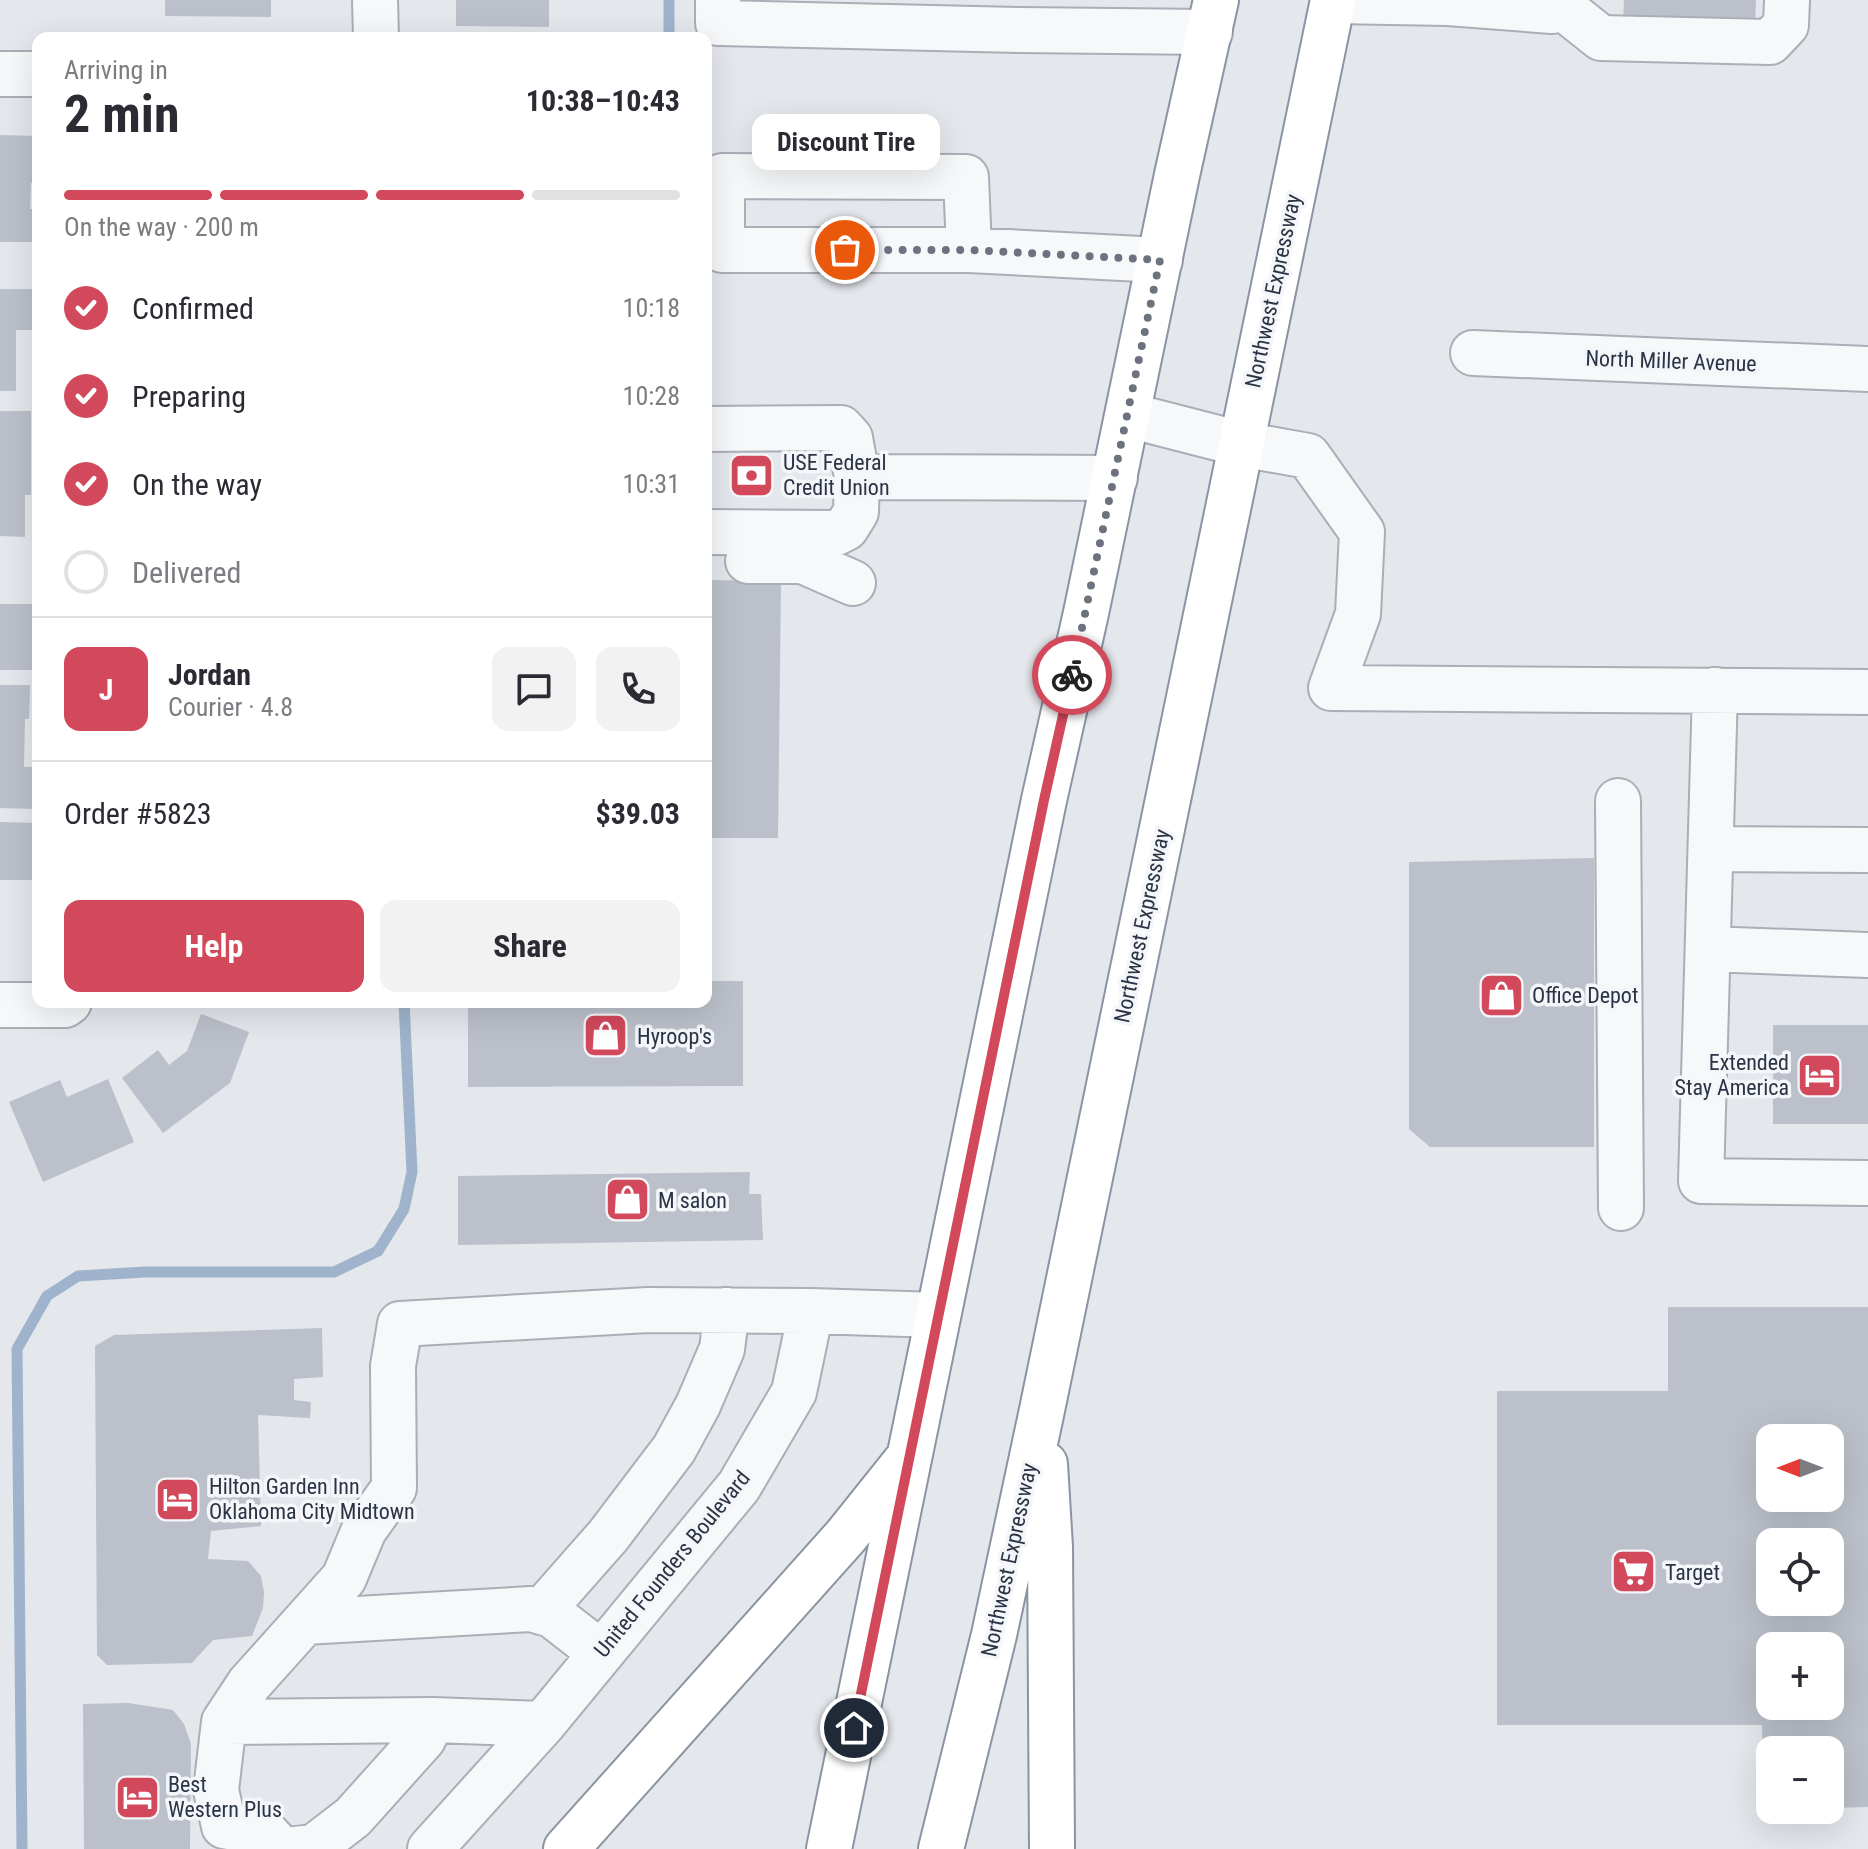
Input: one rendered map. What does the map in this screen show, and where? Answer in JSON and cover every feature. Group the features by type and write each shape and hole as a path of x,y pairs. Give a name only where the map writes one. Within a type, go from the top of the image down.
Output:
{"highway":[{"name":"Northwest Expressway","path":"941,1849 994,1635 1042,1410 1333,0"},
{"path":"829,1849 1044,800 1213,16"},
{"path":"1042,1410 1050,1547 1052,1849"},
{"path":"566,1849 846,1536 910,1456"}],"street":[{"path":"375,0 376,32"},
{"path":"1333,0 1448,3 1552,11 1564,3 1601,38 1770,42 1786,25 1787,0"},
{"path":"718,12 1213,16"},
{"path":"0,74 32,74"},
{"path":"969,250 966,177 722,176 722,250 969,250 1160,260"},
{"name":"North Miller Avenue","path":"1473,353 1868,369"},
{"path":"1128,415 1241,444 1308,456 1362,532 1358,614 1331,688 1868,692"},
{"path":"712,429 841,428 850,438 857,477 856,512 846,528 836,533 712,532"},
{"path":"857,477 1115,478"},
{"path":"712,561 803,561 853,583"},
{"path":"1715,690 1701,1181 1868,1183"},
{"path":"1618,801 1621,1208"},
{"path":"1711,849 1868,850"},
{"path":"1708,949 1868,955"},
{"path":"0,1005 32,1005"},
{"path":"281,1849 267,1834 224,1826 216,1790 224,1722 249,1684 344,1578 364,1530 394,1488 393,1366 400,1324 648,1310 938,1315"},
{"path":"541,1612 608,1536 674,1449 698,1405 722,1349 727,1310"},
{"name":"United Founders Boulevard","path":"430,1849 543,1724 739,1486 794,1392 811,1311"},
{"path":"305,1622 531,1609 552,1615 601,1653"},
{"path":"224,1722 433,1720 543,1724"},
{"path":"295,1849 314,1847 353,1817 423,1739 433,1720"}],"building":[{"path":"165,0 271,0 271,17 165,16"},
{"path":"456,0 549,0 549,27 456,26"},
{"path":"1624,0 1756,0 1755,26 1623,24"},
{"path":"0,135 32,136 32,242 0,242"},
{"path":"0,289 32,289 32,330 16,330 16,391 0,391"},
{"path":"0,411 31,411 31,495 25,495 25,537 0,536"},
{"path":"712,580 781,581 778,838 712,838"},
{"path":"0,604 32,604 32,670 0,670"},
{"path":"0,685 30,685 29,719 25,719 24,767 32,767 32,809 0,808"},
{"path":"0,822 32,823 32,880 0,880"},
{"name":"Office Depot","path":"1594,858 1594,1147 1430,1147 1409,1129 1409,862"},
{"path":"712,981 743,981 743,1086 468,1087 468,1008 712,1008"},
{"path":"201,1014 249,1032 230,1083 163,1133 122,1078 158,1050 169,1065 187,1051"},
{"name":"Extended Stay America","path":"1773,1025 1868,1025 1868,1124 1773,1124"},
{"path":"108,1079 134,1142 43,1182 9,1102 60,1080 67,1097"},
{"path":"750,1172 749,1194 761,1194 763,1240 458,1245 458,1176"},
{"name":"Target","path":"1668,1307 1868,1307 1868,1807 1844,1808 1844,1736 1762,1736 1762,1725 1497,1725 1497,1391 1668,1391"},
{"name":"Hilton Garden Inn Oklahoma City Midtown","path":"322,1328 323,1377 294,1379 294,1400 311,1402 310,1418 258,1415 261,1526 211,1531 208,1559 248,1561 261,1576 263,1608 252,1636 213,1640 192,1663 107,1665 97,1655 95,1346 114,1335"},
{"name":"Best Western Plus","path":"128,1703 173,1710 184,1724 191,1744 190,1849 84,1849 83,1704"}],"waterway":[{"path":"669,0 669,32"},
{"path":"22,1849 17,1349 47,1296 78,1276 145,1272 334,1272 378,1251 404,1209 412,1172 404,1008"}],"way so far":[{"path":"845,250 969,250 1160,260 1072,675"}],"place":[{"name":"Discount Tire","path":"845,250"},
{"name":"USE Federal Credit Union","path":"752,475"},
{"name":"Office Depot","path":"1501,995"},
{"name":"Hyroop's","path":"606,1036"},
{"name":"Extended Stay America","path":"1820,1075"},
{"name":"M salon","path":"627,1200"},
{"name":"Hilton Garden Inn Oklahoma City Midtown","path":"178,1499"},
{"name":"Target","path":"1634,1572"},
{"name":"Best Western Plus","path":"137,1797"}],"route":[{"path":"854,1728 1072,675"}]}
